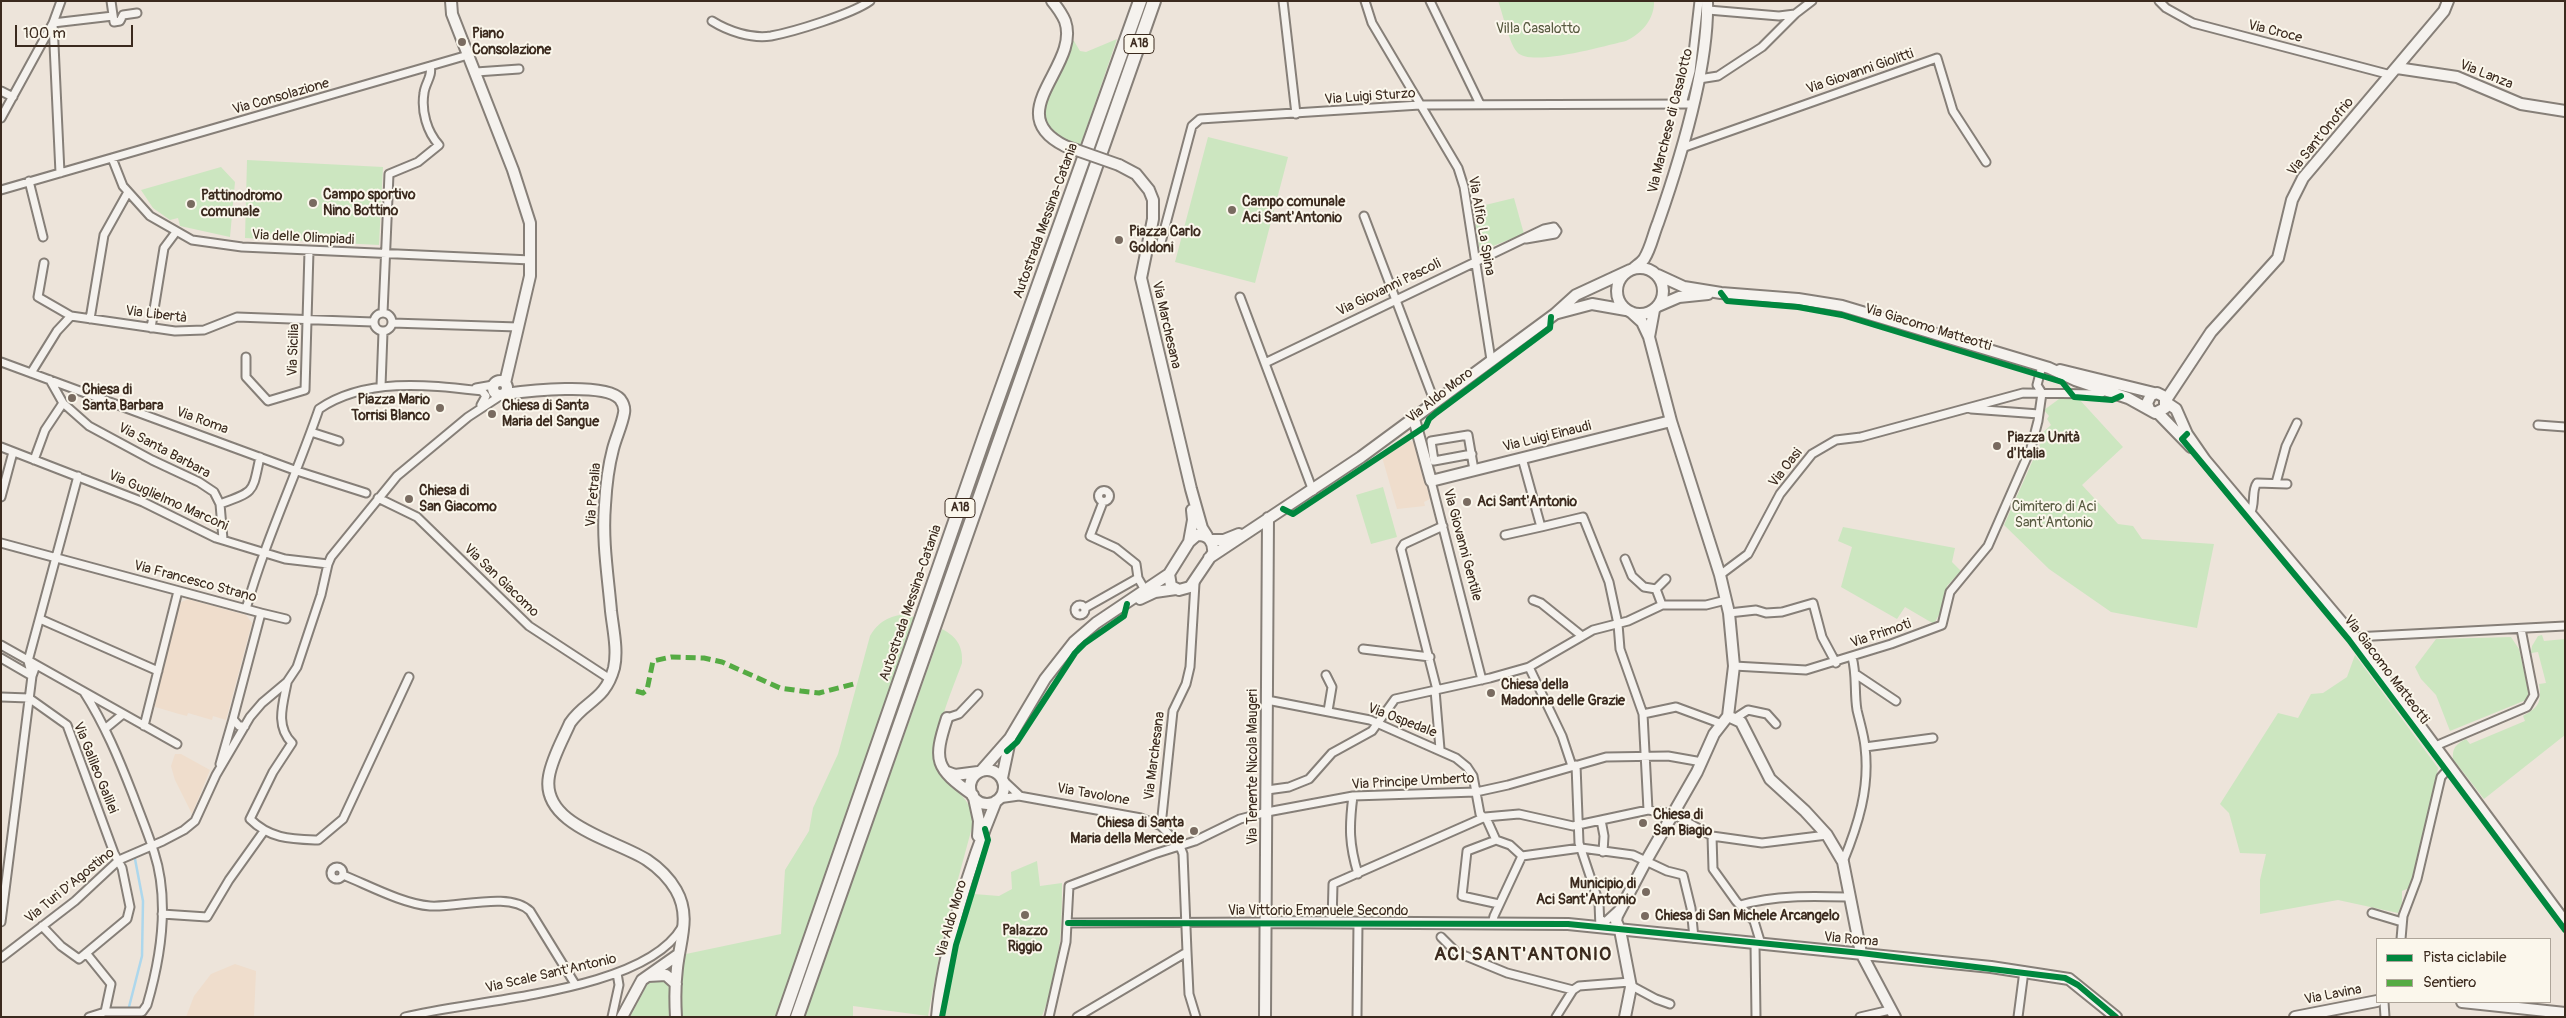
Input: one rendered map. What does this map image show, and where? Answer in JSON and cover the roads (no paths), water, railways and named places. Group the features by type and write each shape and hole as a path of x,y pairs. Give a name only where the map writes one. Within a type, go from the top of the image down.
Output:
{"highway":[{"name":"Autostrada Messina-Catania","path":"783,1017 983,442 1140,1"},
{"name":"Autostrada Messina-Catania","path":"797,1017 1154,1"}],"street":[{"path":"1,118 53,23 61,1"},
{"path":"110,1 114,22 120,22 123,15 137,13"},
{"path":"451,1 452,14 525,203 530,223 530,276 501,388 468,417"},
{"path":"712,20 728,31 770,36 843,15 870,1"},
{"name":"Via Marchesana","path":"1052,1 1065,21 1066,39 1060,60 1042,97 1038,113 1040,122 1049,137 1065,146 1119,165 1136,174 1149,190 1153,200 1154,219 1141,278 1191,489"},
{"path":"1283,1 1296,114"},
{"name":"Via Alfio La Spina","path":"1364,1 1372,23 1458,168 1464,187 1491,360"},
{"path":"1430,1 1480,104"},
{"path":"1687,104 1699,1"},
{"path":"1699,79 1718,76 1762,47 1795,14 1812,1"},
{"name":"Via Croce","path":"2160,1 2166,8 2193,23 2394,71"},
{"name":"Via Sant'Onofrio","path":"2183,372 2226,314 2273,266 2278,258 2290,208 2297,188 2444,11 2448,1"},
{"path":"1708,6 1780,16 1795,14"},
{"name":"Via Marchese di Casalotto","path":"1651,246 1682,148 1687,104 1699,79 1708,6"},
{"path":"53,23 113,16"},
{"path":"53,23 60,173"},
{"name":"Via Consolazione","path":"1,190 468,55"},
{"name":"Via Giovanni Giolitti","path":"1682,148 1936,58 1953,111 1986,162"},
{"path":"383,335 370,322 383,309 389,174 418,162 439,145 431,136 425,118 424,92 432,71 430,66"},
{"path":"476,72 519,69"},
{"name":"Via Lanza","path":"2394,71 2457,77 2521,104 2565,111"},
{"path":"1,91 13,97"},
{"name":"Via Luigi Sturzo","path":"1146,249 1160,246 1195,121 1200,119 1420,105 1687,104"},
{"name":"Via delle Olimpiadi","path":"112,158 123,186 150,216 192,240 215,245 309,251 531,260"},
{"path":"28,181 43,237"},
{"path":"90,319 104,235 128,192"},
{"path":"1364,216 1435,403"},
{"path":"151,328 164,248 176,232"},
{"name":"Via Giovanni Pascoli","path":"1265,363 1475,260 1526,239"},
{"path":"1651,246 1644,258 1622,277 1618,288 1621,303 1642,322 1649,337 1671,421 1720,575 1729,613 1734,666 1727,720"},
{"path":"1649,337 1656,308 1664,290 1651,261 1651,246"},
{"name":"Via Sicilia","path":"246,357 246,377 268,402 304,390 309,251"},
{"name":"Via Libertà","path":"44,263 38,297 71,316 192,332 237,317 370,322"},
{"path":"1555,314 1576,295 1631,270 1643,268 1684,287 1721,293"},
{"path":"1555,314 1592,304 1614,306 1643,314 1679,297 1721,293"},
{"name":"Via Giacomo Matteotti","path":"1721,293 1798,299 1842,306 2046,367"},
{"path":"1240,297 1313,491"},
{"path":"383,309 396,323"},
{"name":"Via Aldo Moro","path":"1247,531 1313,491 1414,419 1555,314"},
{"path":"31,372 57,331 71,316"},
{"path":"381,386 383,335 396,323 518,327"},
{"name":"Via Roma","path":"1,362 298,471 366,493"},
{"path":"2046,367 2075,380 2107,390 2153,411 2163,410 2166,401 2183,372"},
{"path":"2046,367 2077,372 2132,390 2155,393 2176,409"},
{"path":"1964,409 2039,414 2042,393 2037,385 2046,367"},
{"path":"2183,372 2147,400 2153,411 2205,460"},
{"path":"34,460 45,430 63,404 50,380"},
{"path":"2177,384 2176,409 2187,434 2205,460"},
{"path":"246,609 264,552 298,471 319,409 329,402 346,395 381,386 466,389 501,388"},
{"name":"Via Petralia","path":"501,388 610,392 619,398 624,406 623,419 608,466 605,509 605,551 615,656 610,680"},
{"path":"466,389 482,391 486,396 468,417"},
{"name":"Via Oasi","path":"1720,575 1748,554 1780,494 1812,454 1836,440 1861,437 2024,393 2100,394 2107,390"},
{"name":"Via Santa Barbara","path":"63,404 89,426 214,492 220,504"},
{"name":"Via Primoti","path":"1734,666 1806,670 1836,663 1942,625 1950,592 1988,546 2031,448 2039,414"},
{"name":"Via Turi D'Agostino","path":"2,957 75,900 119,860 184,830 195,821 216,776 245,726 262,703 288,682 297,667 312,626 328,564 397,476 468,417"},
{"name":"Via Giovanni Gentile","path":"1414,419 1482,680"},
{"name":"Via Luigi Einaudi","path":"1431,481 1671,421"},
{"path":"2276,483 2286,446 2298,423"},
{"path":"2538,425 2565,427"},
{"path":"311,432 339,441"},
{"path":"1472,454 1434,461 1431,441 1468,435 1472,454 1474,470"},
{"name":"Via Guglielmo Marconi","path":"1,447 143,502 223,540 285,559 328,564"},
{"path":"1,496 14,452"},
{"path":"223,540 220,504 247,494 253,489 260,457"},
{"path":"1522,458 1541,527"},
{"name":"Via Giacomo Matteotti","path":"2205,460 2354,637 2565,922"},
{"path":"32,676 28,661 78,476"},
{"path":"2250,514 2254,507 2255,486 2261,482 2287,484"},
{"path":"1127,604 1155,592 1190,587 1209,558 1213,548 1202,528 1191,489"},
{"path":"1189,542 1193,520 1191,489"},
{"name":"Via San Giacomo","path":"378,498 417,517 529,626 610,680"},
{"path":"1103,502 1090,536 1116,548 1136,564 1138,578 1145,590"},
{"name":"Via Tenente Nicola Maugeri","path":"1265,1017 1268,518"},
{"path":"1505,536 1583,518 1609,582 1618,624 1622,658 1643,714 1648,810"},
{"path":"1440,749 1436,690 1430,657 1401,549 1404,544 1443,526"},
{"path":"976,849 979,821 971,783 1010,738 1062,655 1081,635 1169,574 1189,542 1197,535 1224,540 1247,531"},
{"path":"1209,558 1247,531"},
{"name":"Via Francesco Strano","path":"1,543 261,613 216,776"},
{"path":"1625,559 1632,576 1644,587 1656,589"},
{"path":"1169,574 1171,586 1189,596 1193,604"},
{"path":"1085,608 1138,578"},
{"path":"1656,589 1666,579"},
{"name":"Via Marchesana","path":"1161,826 1173,711 1189,676 1195,582"},
{"path":"1656,589 1662,605"},
{"path":"144,726 178,591"},
{"path":"1533,600 1541,603 1582,636"},
{"path":"1267,790 1289,787 1309,779 1332,753 1372,731 1395,699 1482,680 1529,666 1593,630 1618,624 1662,605 1706,605 1726,600"},
{"path":"1729,613 1756,610 1766,613 1782,612 1813,603 1822,638 1836,663"},
{"path":"261,613 286,619"},
{"path":"40,619 158,671"},
{"path":"2354,637 2565,626"},
{"path":"2434,747 2527,707 2532,702 2534,695 2521,629"},
{"path":"1,646 177,744"},
{"path":"1363,649 1430,657"},
{"path":"1843,862 1860,815 1865,790 1865,746 1857,704 1857,675 1852,657"},
{"path":"1,658 32,676"},
{"path":"1,922 29,698 32,676 36,665"},
{"path":"1529,666 1574,766 1581,848 1599,903 1600,921 1605,922 1609,920 1621,905 1673,814 1714,734 1727,720 1748,710 1767,714 1776,724"},
{"path":"1326,675 1332,687 1328,711"},
{"path":"1857,675 1896,701"},
{"path":"288,682 282,706 282,728 284,735 292,743 250,815 250,819 264,831 278,838 318,840 343,819 409,677"},
{"path":"610,680 599,698 575,716 570,723 549,774 551,797 563,816 612,844 647,860 658,868 676,890 682,904 685,922 679,936 676,1017"},
{"path":"84,692 106,728 152,846 159,875 162,914 160,958 147,1005 142,1012 105,1012 89,1017"},
{"path":"978,694 959,714 947,718 938,752 944,771 974,797 985,803 997,800"},
{"path":"1,698 29,698"},
{"name":"Via Galileo Galilei","path":"29,698 67,725 89,780 114,853 119,860 130,907 127,920 86,953"},
{"name":"Via Ospedale","path":"1267,700 1370,720 1440,749 1467,767 1473,776 1480,814 1485,816"},
{"path":"94,707 101,702"},
{"path":"1643,714 1676,707 1700,715 1741,722 1770,779 1806,811 1827,835 1843,862 1848,897 1861,953 1893,1013 1860,1017"},
{"path":"106,728 123,714"},
{"path":"233,719 239,726 245,726"},
{"path":"976,849 997,800 1004,790 1002,779 1010,738"},
{"path":"1865,746 1933,738"},
{"name":"Via Principe Umberto","path":"1049,1017 1059,981 1068,923 1069,886 1180,846 1234,822 1267,812 1353,796 1476,792 1606,757 1668,756 1698,763"},
{"path":"2400,938 2406,903 2417,879 2441,777 2450,768"},
{"path":"944,771 955,775 992,771 1019,796"},
{"name":"Via Tavolone","path":"997,800 1019,796 1141,818 1161,826"},
{"path":"1353,796 1349,829 1351,851 1358,874"},
{"path":"1332,923 1333,884 1485,816 1519,814 1562,825 1578,825 1648,810 1673,814 1712,836 1762,843 1816,838 1827,835"},
{"path":"1485,816 1496,840"},
{"path":"1601,820 1604,852"},
{"path":"1161,826 1180,846 1183,854 1189,994 1196,1017"},
{"path":"162,914 207,917 228,880 264,831"},
{"path":"1712,836 1713,869 1754,921 1758,944 1756,1017"},
{"path":"1499,904 1462,896 1466,851 1496,840 1510,845 1522,856"},
{"path":"1522,856 1581,848 1633,855 1683,875 1693,920 1694,938"},
{"name":"Via Aldo Moro","path":"937,1017 949,951 976,849"},
{"path":"1492,924 1499,904 1522,856"},
{"path":"343,875 427,906 503,901 521,904 530,911 575,984"},
{"path":"1740,905 1762,899 1791,896 1848,897"},
{"path":"1621,905 1616,921 1625,930 1630,985 1625,1017"},
{"path":"2372,913 2402,922"},
{"name":"Via Roma","path":"1600,921 1625,930 1861,953 2024,971 2069,979 2116,1017"},
{"name":"Via Vittorio Emanuele Secondo","path":"1068,923 1568,924 1600,921"},
{"path":"1357,1017 1358,923"},
{"path":"42,926 61,946 80,959 86,953 111,984 105,1012"},
{"name":"Via Scale Sant'Antonio","path":"405,1017 575,984 616,973 643,962 679,936"},
{"path":"1441,937 1456,952 1507,973 1573,990"},
{"path":"1077,1017 1187,952"},
{"path":"622,1017 634,993 647,976 679,954"},
{"path":"2018,1017 2024,971"},
{"path":"612,1017 619,985 616,973"},
{"path":"647,976 666,975 676,984"},
{"path":"1556,1017 1573,990 1587,984 1630,985 1670,1004"},
{"name":"Via Lavina","path":"2295,1017 2376,1001"},
{"path":"2384,1003 2385,1017"},
{"path":"2471,1003 2565,1013"}],"waterway":[{"path":"129,1007 142,956 143,901 135,859"}],"place":[{"name":"Piano Consolazione","path":"462,42"},
{"name":"Campo sportivo Nino Bottino","path":"313,203"},
{"name":"Pattinodromo comunale","path":"191,204"},
{"name":"Campo comunale Aci Sant'Antonio","path":"1232,210"},
{"name":"Piazza Carlo Goldoni","path":"1119,240"},
{"name":"Chiesa di Santa Barbara","path":"72,398"},
{"name":"Piazza Mario Torrisi Blanco","path":"440,408"},
{"name":"Chiesa di Santa Maria del Sangue","path":"492,414"},
{"name":"Piazza Unità d'Italia","path":"1997,446"},
{"name":"Chiesa di San Giacomo","path":"409,499"},
{"name":"Aci Sant'Antonio","path":"1467,502"},
{"name":"Chiesa della Madonna delle Grazie","path":"1491,693"},
{"name":"Chiesa di San Biagio","path":"1643,823"},
{"name":"Chiesa di Santa Maria della Mercede","path":"1194,831"},
{"name":"Municipio di Aci Sant'Antonio","path":"1646,892"},
{"name":"Palazzo Riggio","path":"1025,915"},
{"name":"Chiesa di San Michele Arcangelo","path":"1645,916"}],"district":[{"name":"ACI SANT'ANTONIO","path":"1523,955"}],"park label":[{"name":"Villa Casalotto","path":"1538,29"},
{"name":"Cimitero di Aci Sant'Antonio","path":"2054,516"}]}
